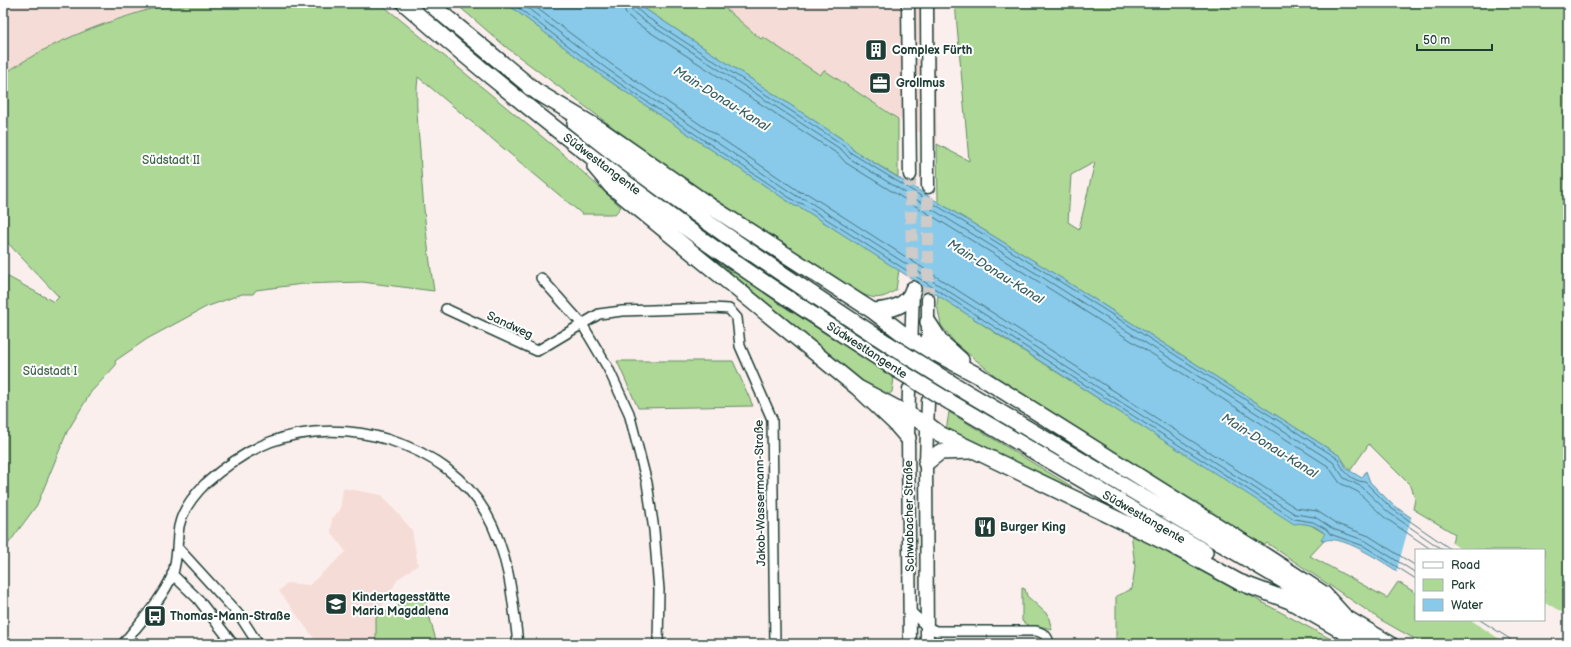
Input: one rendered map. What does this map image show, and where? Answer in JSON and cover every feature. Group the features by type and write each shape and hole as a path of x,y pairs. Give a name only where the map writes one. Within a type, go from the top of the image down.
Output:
{"highway":[{"name":"Südwesttangente","path":"404,3 460,52 578,146 689,230 787,298 888,364 950,402 1365,644"},
{"name":"Südwesttangente","path":"429,3 596,140 702,219 796,284 950,384 1390,644"},
{"path":"530,87 601,130 710,206 873,311 911,345 979,376 1324,594 1345,617"},
{"path":"578,146 611,186 858,388 895,423 908,438"},
{"path":"873,311 888,310 899,306 909,298 912,289"},
{"path":"928,322 941,342 979,376"},
{"path":"858,388 973,451 1171,545 1239,582 1290,601"},
{"path":"926,463 940,452 959,450 973,451"}],"main road":[{"path":"908,3 910,175"},
{"path":"927,3 928,187"},
{"path":"911,345 912,289"},
{"path":"928,299 928,354"},
{"name":"Schwabacher Straße","path":"910,389 908,438 910,644"},
{"name":"Schwabacher Straße","path":"927,644 926,463 928,401"}],"street":[{"path":"541,278 582,324 608,368 630,413 647,483 654,530 658,575 658,644"},
{"name":"Sandweg","path":"446,309 537,351 582,324"},
{"name":"Jakob-Wassermann-Straße","path":"582,324 599,314 630,310 729,309 737,318 740,346 772,419 774,644"},
{"path":"123,644 164,592 172,574 178,548 178,534 181,518 204,485 227,467 250,452 270,442 318,432 349,431 391,440 420,453 460,479 486,513 504,554 518,644"},
{"path":"178,548 240,616 258,644"},
{"path":"172,574 198,599 233,644"},
{"path":"910,611 926,627 936,631 1036,631 1043,632 1050,644"}],"shaded area":[{"path":"3,3 172,3 126,15 70,37 20,63 3,75"},
{"path":"719,3 935,3 937,144 825,70 821,75 763,37 761,39"},
{"path":"343,488 382,495 412,530 418,565 398,579 376,617 375,643 370,644 318,644 279,591 287,583 309,585 346,552 331,532 332,518 340,510"}],"green space":[{"name":"Südstadt II","path":"172,3 380,3 563,154 621,207 615,214 582,214 418,77 417,114 422,185 434,291 362,282 303,284 256,290 253,294 242,294 206,307 147,339 115,361 116,365 91,392 67,432 37,505 3,551 3,274 54,302 59,297 3,238 3,75 42,51 84,32 106,23"},
{"path":"455,3 506,3 602,76 795,206 800,207 899,270 896,290 885,296 876,298 855,291 659,162 506,47"},
{"path":"636,3 719,3 761,39 763,37 820,75 824,70 898,119 898,177 853,150 848,143"},
{"path":"955,3 1568,3 1568,644 1419,644 1420,642 1381,620 1267,543 1263,547 998,378 955,343 941,325 937,305 938,295 1294,523 1309,524 1324,533 1325,534 1321,539 1324,541 1310,556 1387,598 1398,582 1415,592 1415,621 1545,621 1545,549 1449,549 1455,534 1413,509 1415,499 1411,486 1369,444 1350,471 1340,456 1047,269 938,202 937,144 969,161","holes":["1095,162 1079,229 1068,222 1071,175"]},
{"path":"650,210 777,302 894,378 892,392 888,395 871,388 649,212"},
{"path":"617,361 733,361 753,406 638,408"},
{"path":"949,412 1071,486 1072,489 946,431"},
{"path":"1131,532 1340,644 1116,644 1116,596 1132,589 1135,567"},
{"path":"1022,588 1025,589 1027,596 1048,615 1052,630 1045,627 1025,624 1022,621"},
{"path":"423,593 437,644 371,644 376,643 376,617"}],"water":[{"name":"Main-Donau-Kanal","path":"506,3 636,3 848,143 853,150 1047,269 1340,456 1347,469 1362,478 1366,471 1370,482 1393,505 1448,543 1415,549 1415,583 1356,547 1343,542 1332,540 1324,541 1321,539 1325,534 1322,531 1311,525 1294,524 800,207 795,206 602,76"}],"pier":[{"path":"1412,515 1461,549 1415,549 1415,585 1396,573"},
{"path":"1545,602 1568,616 1568,644 1507,644 1472,621 1545,621"}],"tunnel":[{"path":"910,175 913,289"},
{"path":"928,187 928,299"}],"place":[{"name":"Complex Fürth","path":"876,50"},
{"name":"Grollmus","path":"880,83"},
{"name":"Burger King","path":"985,527"},
{"name":"Kindertagesstätte Maria Magdalena","path":"336,604"},
{"name":"Thomas-Mann-Straße","path":"155,616"}],"park label":[{"name":"Südstadt I","path":"50,371"}]}
